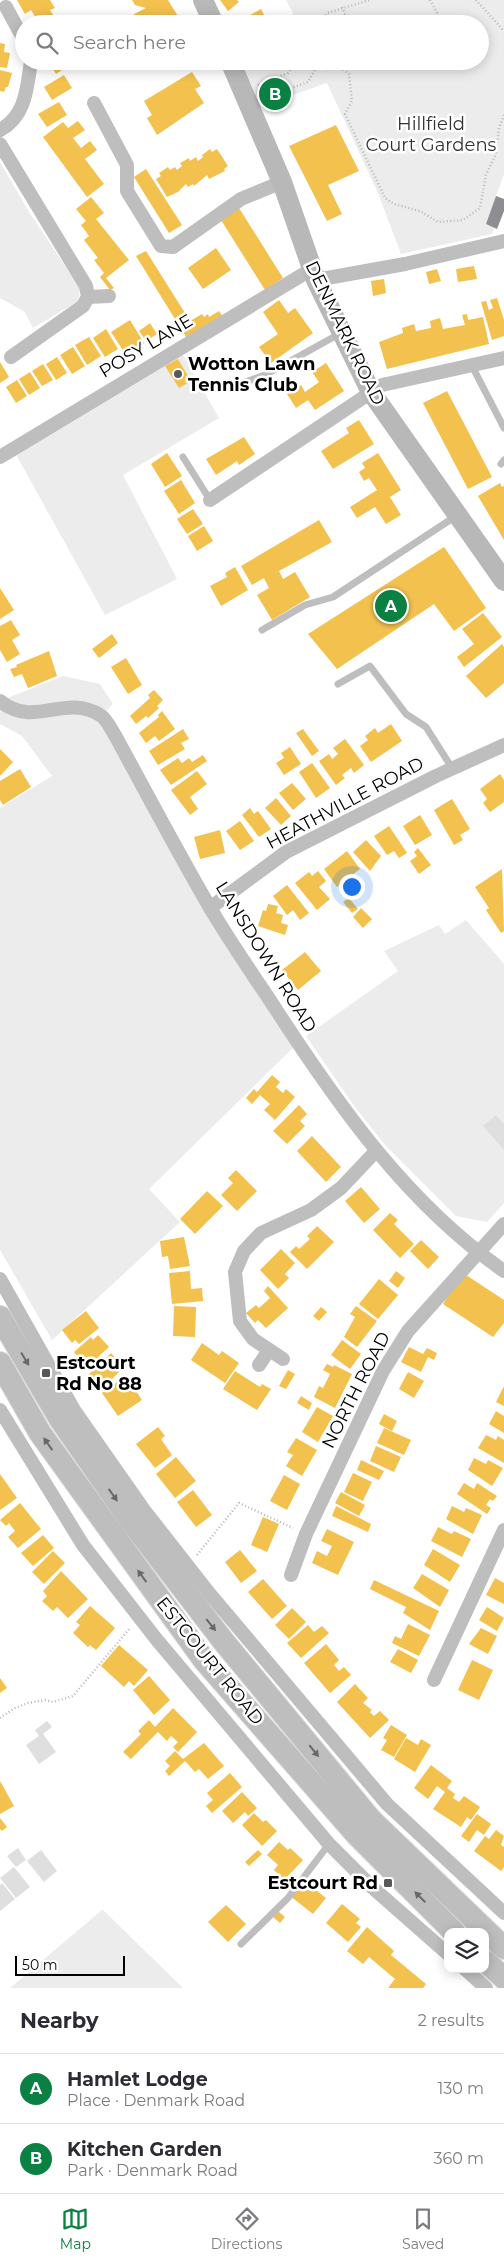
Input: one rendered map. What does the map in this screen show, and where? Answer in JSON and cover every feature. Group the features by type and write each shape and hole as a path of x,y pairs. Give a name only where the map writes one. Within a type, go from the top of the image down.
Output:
{"main road":[{"name":"ESTCOURT ROAD","path":"0,1317 60,1419 137,1515 218,1635 371,1820 504,1948"},
{"name":"ESTCOURT ROAD","path":"0,1363 40,1433 106,1527 204,1660 357,1835 450,1928"},
{"path":"489,1965 504,1978"}],"street":[{"path":"203,0 210,15"},
{"path":"6,7 15,24"},
{"path":"0,130 19,114 26,95 29,70"},
{"name":"DENMARK ROAD","path":"234,70 282,182 314,274 371,392 504,581"},
{"path":"94,103 127,165 127,191 161,246 173,247 241,199 282,182"},
{"path":"0,144 86,286 88,297 83,306 11,356"},
{"path":"314,274 406,264 504,241"},
{"name":"POSY LANE","path":"0,457 314,274"},
{"path":"88,297 109,296"},
{"path":"210,500 382,385 504,358"},
{"name":"LANSDOWN ROAD","path":"0,701 18,712 40,713 62,707 80,707 102,716 210,908 344,1110 376,1151 429,1208 478,1253 504,1271"},
{"name":"HEATHVILLE ROAD","path":"210,908 286,852 452,768 504,745"},
{"path":"283,1359 254,1340 240,1321 235,1272 244,1251 260,1233 288,1222 319,1204 340,1188 376,1151"},
{"name":"NORTH ROAD","path":"290,1575 306,1534 383,1370 408,1331 504,1224"},
{"name":"ESTCOURT ROAD","path":"0,1279 74,1410 137,1515 188,1566 387,1804 504,1914"},
{"path":"259,1365 269,1350"},
{"name":"ESTCOURT ROAD","path":"0,1410 83,1545 139,1617 329,1844 373,1888 444,1950"},
{"path":"434,1680 504,1530"},
{"path":"469,1973 486,1988"}],"lane":[{"path":"245,382 266,375 342,333"},
{"path":"471,364 504,428"},
{"path":"183,457 210,500"},
{"path":"262,630 305,606 333,597 457,516"},
{"path":"338,684 370,666 406,714 426,727 452,768"},
{"path":"241,1944 288,1898 329,1844"}],"path":[{"path":"326,15 370,0"},
{"path":"430,0 438,15"},
{"path":"476,0 504,31"},
{"path":"342,8 347,15"},
{"path":"246,98 290,70"},
{"path":"246,98 308,82 315,70"},
{"path":"343,70 348,74 352,101 345,114 385,198 394,204 420,211 438,222 463,220 480,208 486,175 496,154 498,128 504,115"},
{"path":"188,1566 239,1502 306,1534"},
{"path":"0,1718 15,1708 28,1703 45,1700 53,1702 73,1696 139,1617"}],"green space":[{"name":"Hillfield Court Gardens","path":"286,0 504,0 504,174 486,224 495,227 492,234 401,254 378,193 327,83 261,106 245,70 321,70 324,76 322,70 489,70 489,15 294,15"},
{"path":"0,162 29,212 80,288 79,299 75,303 33,328 25,312 0,298"},
{"path":"179,348 219,418 123,475 177,579 105,615 13,449"},
{"path":"63,676 100,684 113,704 102,716 298,1043 149,1189 180,1222 52,1340 0,1250 0,808 52,776 22,736 0,724 0,701"},
{"path":"466,920 504,964 504,1203 487,1222 456,1216 385,1145 352,1103 306,1036 398,971 384,951 439,925 445,934"},
{"path":"102,1910 183,1988 10,1988"}],"building: Homes":[{"path":"17,0 50,0 55,8 50,10 53,15 34,15 31,10 25,14"},
{"path":"132,0 168,0 177,15 134,15 146,8 135,5"},
{"path":"220,0 237,0 239,2 228,11"},
{"path":"261,9 264,15 250,15"},
{"path":"0,43 5,44 4,52 10,53 7,68 0,67"},
{"path":"0,70 12,73 8,87 6,87 4,92 0,91"},
{"path":"54,70 62,70 56,74"},
{"path":"192,72 201,86 195,89 204,103 157,135 147,118 152,115 144,101"},
{"path":"64,75 72,88 52,100 44,87"},
{"path":"59,102 67,115 47,127 38,114"},
{"path":"78,121 85,130 73,138 81,148 90,141 97,150 85,159 104,184 87,197 43,137 63,122 68,128"},
{"path":"336,125 359,171 328,185 342,214 327,221 289,146"},
{"path":"210,149 212,152 217,149 228,166 224,169 225,171 209,179 207,175 194,186 193,184 188,187 186,184 178,192 167,197 156,179 161,176 159,173 168,167 170,170 175,167 177,170 182,166 180,163 189,158 190,161 196,157 198,161"},
{"path":"146,169 182,225 169,233 134,177"},
{"path":"91,197 104,213 96,219 129,260 106,278 114,288 110,290 100,277 104,273 94,260 98,258 84,240 89,236 81,225 86,221 76,209"},
{"path":"239,208 283,278 265,290 221,220"},
{"path":"216,248 231,270 203,289 188,268"},
{"path":"146,251 190,321 202,314 204,317 208,314 209,317 219,311 224,318 188,340 136,256"},
{"path":"474,266 477,279 458,282 456,269"},
{"path":"437,269 441,281 429,284 426,272"},
{"path":"384,279 386,293 373,296 371,281"},
{"path":"497,298 504,320 504,336 492,340 481,302 486,301 489,310 493,308 490,300"},
{"path":"279,300 288,313 295,308 313,333 271,363 259,347 278,334 263,312"},
{"path":"467,314 468,320 483,317 489,344 387,369 379,342 403,333 402,328 414,324 416,331 431,328 430,321 440,318 443,329 465,325 462,315"},
{"path":"130,320 144,343 126,355 111,332"},
{"path":"150,323 157,334 146,341 139,331"},
{"path":"106,329 118,349 105,357 93,338"},
{"path":"89,337 101,356 87,365 75,345"},
{"path":"73,347 85,366 72,374 60,355"},
{"path":"57,357 67,373 56,380 46,364"},
{"name":"Wotton Lawn Tennis Club","path":"178,359 191,381 179,388 165,366"},
{"path":"0,362 9,377 0,383"},
{"path":"326,363 344,391 315,410 308,400 296,408 287,394 301,385 305,392 319,382 312,372"},
{"path":"43,364 53,380 42,386 32,371"},
{"path":"30,372 40,388 29,395 19,379"},
{"path":"17,380 27,396 16,403 6,387"},
{"path":"447,391 492,477 468,489 423,403"},
{"path":"359,420 374,444 333,469 321,451 349,433 346,428"},
{"path":"244,437 255,454 239,465 237,461 216,475 206,459"},
{"path":"167,453 182,476 165,487 151,464"},
{"path":"378,453 401,490 390,497 401,515 386,524 375,507 357,518 350,507 377,490 369,478 364,481 359,472 365,468 362,463"},
{"path":"181,480 195,503 179,514 164,491"},
{"path":"500,483 502,487 504,486 504,540 478,496"},
{"path":"193,509 203,524 187,534 177,519"},
{"path":"319,520 332,542 279,571 283,579 295,572 310,597 272,620 257,595 269,588 264,578 252,585 241,566"},
{"path":"204,526 213,541 197,551 188,536"},
{"path":"444,547 486,608 454,631 434,604 337,669 308,634"},
{"path":"235,567 248,590 221,606 210,586 227,577 225,573"},
{"path":"0,588 14,610 0,619"},
{"path":"483,613 502,637 464,667 457,657 474,644 462,629"},
{"path":"11,620 20,635 12,640 20,654 7,662 0,650 0,626"},
{"path":"112,634 118,643 99,658 92,649"},
{"path":"502,644 504,647 504,683 486,698 466,676"},
{"path":"49,651 57,676 28,688 22,674 14,677 10,669"},
{"path":"126,658 142,685 128,694 111,667"},
{"path":"154,690 163,700 157,706 159,708 148,718 146,716 136,724 130,716 150,698 148,695"},
{"path":"162,711 175,729 159,741 155,736 146,743 139,733 159,717 158,715"},
{"path":"391,724 402,741 371,762 360,746 368,740 365,736 375,728 378,733"},
{"path":"183,729 189,739 181,743 185,749 158,765 149,751"},
{"path":"303,729 319,751 312,756 296,733"},
{"path":"345,739 364,765 354,773 351,768 342,775 345,778 336,785 319,761 329,754 332,759 338,754 333,748"},
{"path":"290,747 301,764 284,775 276,763 284,758 281,753"},
{"path":"0,749 13,762 0,776"},
{"path":"203,755 207,761 171,785 160,770 178,758 182,763 189,758 192,762"},
{"path":"312,763 330,788 316,798 299,772"},
{"path":"20,769 31,787 3,805 0,800 0,781"},
{"path":"197,771 207,784 190,797 198,809 190,815 171,790"},
{"path":"500,774 504,780 504,802 490,812 483,803 487,799 480,789"},
{"path":"292,783 306,799 293,810 279,793"},
{"path":"276,798 291,816 281,825 265,808"},
{"path":"452,799 470,829 460,835 463,840 454,845 434,810"},
{"path":"250,808 254,814 258,811 271,829 259,837 242,815"},
{"path":"420,815 432,835 415,845 403,826"},
{"path":"240,821 254,841 240,850 226,831"},
{"path":"389,826 407,853 399,858 394,851 387,855 374,836"},
{"path":"220,830 225,853 200,859 194,837"},
{"path":"366,840 381,856 370,871 353,852"},
{"path":"418,848 431,865 419,874 410,861 417,856 414,852"},
{"path":"347,851 360,869 337,887 324,869"},
{"path":"502,869 504,931 501,933 486,910 489,908 475,887"},
{"path":"318,871 326,881 319,887 330,899 317,910 295,883 309,872 312,876"},
{"path":"287,885 309,913 300,920 293,910 287,915 273,896"},
{"path":"349,898 358,909 352,913 343,902"},
{"path":"268,904 278,906 276,913 283,915 281,923 288,925 285,935 258,926 263,910 266,911"},
{"path":"361,908 372,919 363,928 353,917"},
{"path":"305,952 321,971 298,990 282,970"},
{"path":"272,1075 280,1082 276,1087 283,1093 286,1089 295,1097 275,1120 264,1110 270,1104 260,1095 252,1104 246,1098 254,1089 257,1092"},
{"path":"299,1105 307,1114 300,1121 305,1126 287,1144 273,1131"},
{"path":"312,1136 341,1167 326,1182 297,1151"},
{"path":"236,1170 257,1191 237,1211 221,1195 233,1183 228,1178"},
{"path":"361,1187 380,1209 364,1223 345,1201"},
{"path":"207,1191 223,1206 195,1234 180,1219"},
{"path":"390,1213 398,1220 394,1224 414,1244 400,1258 373,1230"},
{"path":"317,1226 334,1242 307,1269 290,1252 296,1246 299,1249 310,1239 307,1236"},
{"path":"184,1237 190,1266 170,1269 168,1256 162,1257 160,1241"},
{"path":"421,1240 439,1257 428,1269 410,1251"},
{"path":"281,1249 295,1263 285,1274 289,1278 278,1289 260,1270"},
{"path":"190,1271 191,1289 202,1288 203,1301 172,1304 169,1273"},
{"path":"396,1271 405,1278 398,1288 389,1281"},
{"path":"463,1273 504,1300 504,1323 493,1337 443,1304"},
{"path":"379,1279 398,1295 378,1319 359,1304"},
{"path":"268,1286 288,1308 266,1328 258,1320 255,1323 246,1313 256,1305 259,1308 270,1298 264,1291"},
{"path":"174,1306 196,1307 195,1337 173,1336"},
{"path":"356,1306 377,1321 357,1347 344,1337 355,1317 350,1314"},
{"path":"321,1307 327,1312 319,1321 313,1316"},
{"path":"86,1311 99,1328 79,1344 75,1340 72,1343 62,1330"},
{"path":"98,1335 109,1347 99,1356 101,1359 92,1367 88,1362 85,1365 74,1352 91,1337 93,1340"},
{"path":"342,1340 361,1354 350,1369 331,1355"},
{"path":"202,1343 219,1355 222,1351 239,1363 225,1383 191,1360"},
{"path":"409,1347 423,1354 427,1348 437,1353 434,1360 428,1357 421,1372 401,1362"},
{"path":"111,1353 124,1367 102,1389 88,1375"},
{"path":"327,1364 333,1367 334,1365 352,1374 335,1408 314,1397 319,1386 323,1388 330,1374 323,1370"},
{"path":"288,1370 295,1374 286,1389 279,1386"},
{"path":"235,1371 260,1387 262,1384 271,1389 257,1410 223,1389"},
{"path":"408,1372 424,1381 414,1398 399,1389"},
{"path":"126,1376 142,1400 118,1416 102,1393"},
{"path":"504,1386 504,1406 496,1402"},
{"path":"301,1396 312,1403 309,1410 297,1403"},
{"path":"317,1407 333,1416 318,1442 302,1432"},
{"path":"496,1411 504,1416 504,1433 489,1424"},
{"path":"384,1414 397,1421 392,1431 379,1424"},
{"path":"158,1427 165,1436 161,1439 172,1455 155,1468 136,1444"},
{"path":"384,1428 411,1440 404,1455 377,1443"},
{"path":"486,1435 496,1440 498,1436 504,1440 504,1463 478,1448"},
{"path":"296,1438 317,1450 302,1476 286,1466 293,1455 287,1452"},
{"path":"376,1446 401,1457 394,1472 370,1461"},
{"path":"176,1457 196,1481 175,1498 156,1474"},
{"path":"474,1458 486,1464 488,1460 503,1468 492,1486 468,1470"},
{"path":"361,1460 384,1471 379,1480 357,1470"},
{"path":"353,1473 372,1482 363,1501 344,1492"},
{"path":"0,1474 17,1498 0,1510"},
{"path":"284,1475 300,1484 287,1510 270,1501"},
{"path":"464,1483 474,1489 477,1483 497,1496 493,1501 490,1499 486,1505 491,1508 487,1514 457,1494"},
{"path":"193,1490 212,1515 196,1527 177,1502"},
{"path":"341,1492 365,1505 359,1516 335,1503"},
{"path":"20,1503 41,1529 18,1548 8,1537 15,1531 9,1523 6,1526 0,1520"},
{"path":"336,1506 371,1524 368,1532 332,1516"},
{"path":"452,1506 464,1512 466,1508 482,1515 473,1534 446,1519"},
{"path":"263,1517 279,1524 267,1552 251,1545"},
{"path":"438,1527 452,1534 454,1531 471,1539 462,1557 431,1541"},
{"path":"327,1529 354,1542 338,1575 312,1563 317,1551 327,1556 332,1546 321,1541"},
{"path":"43,1535 54,1548 33,1566 21,1553"},
{"path":"433,1549 460,1565 450,1582 424,1565"},
{"path":"240,1550 257,1571 241,1583 225,1562"},
{"path":"53,1551 65,1563 44,1584 32,1572"},
{"path":"61,1571 88,1599 68,1618 57,1607 53,1611 42,1601 47,1596 43,1591"},
{"path":"422,1574 449,1590 440,1607 413,1588"},
{"path":"495,1578 504,1583 504,1604 486,1595"},
{"path":"263,1579 287,1606 272,1619 248,1592"},
{"path":"374,1580 439,1611 430,1630 403,1613 406,1607 370,1589"},
{"path":"90,1606 115,1628 96,1650 90,1645 88,1647 73,1633 80,1625 76,1622"},
{"path":"487,1607 504,1618 497,1631 479,1620"},
{"path":"292,1608 306,1622 289,1639 275,1625"},
{"path":"408,1624 430,1635 419,1656 392,1643 395,1636 401,1639"},
{"path":"308,1625 314,1632 322,1626 329,1633 301,1658 287,1643"},
{"path":"481,1628 497,1636 488,1654 469,1644"},
{"path":"326,1644 339,1660 334,1665 339,1671 344,1667 351,1675 330,1693 304,1663"},
{"path":"119,1645 148,1670 134,1686 129,1681 124,1687 101,1666"},
{"path":"398,1649 418,1660 411,1673 390,1662"},
{"path":"472,1660 493,1670 479,1700 458,1690"},
{"path":"149,1676 170,1700 154,1715 133,1690"},
{"path":"0,1678 7,1688 0,1693"},
{"path":"355,1684 368,1698 363,1703 372,1710 370,1712 374,1716 380,1711 389,1720 370,1738 337,1702"},
{"path":"173,1708 197,1732 178,1752 173,1747 178,1742 171,1736 167,1741 158,1732 131,1759 123,1752 141,1734 138,1731 149,1720 155,1727"},
{"path":"391,1725 407,1735 394,1757 381,1750 387,1740 383,1738"},
{"path":"406,1738 418,1745 421,1739 431,1745 415,1772 394,1759"},
{"path":"204,1743 224,1766 208,1779 199,1769 195,1772 185,1761 169,1776 165,1771 170,1766 165,1761 175,1751 183,1759"},
{"path":"431,1765 452,1781 447,1788 455,1794 453,1798 459,1802 464,1796 480,1807 471,1820 467,1817 461,1827 433,1809 445,1792 437,1786 428,1799 414,1788"},
{"path":"230,1773 242,1787 212,1813 206,1806 213,1800 207,1793"},
{"path":"0,1781 14,1806 0,1814"},
{"path":"242,1792 257,1808 248,1816 245,1812 233,1823 222,1811"},
{"path":"254,1813 263,1822 266,1820 277,1831 262,1846 242,1825"},
{"path":"477,1814 491,1824 484,1835 477,1830 469,1842 461,1836"},
{"path":"0,1818 7,1827 2,1831 0,1829"},
{"path":"496,1830 504,1836 501,1845 504,1847 504,1867 501,1871 474,1851 485,1836 489,1839"},
{"path":"279,1842 288,1850 290,1848 303,1860 284,1880 274,1870 278,1865 267,1855"},
{"path":"258,1850 262,1854 249,1866 245,1862"},
{"path":"300,1883 308,1889 311,1886 326,1898 313,1914 290,1896"},
{"path":"342,1904 360,1919 356,1923 361,1927 348,1942 326,1923"},
{"path":"226,1905 246,1924 228,1942 208,1922"},
{"path":"278,1911 285,1917 280,1923 273,1917"},
{"path":"367,1927 394,1951 391,1955 426,1984 423,1988 388,1988 395,1979 369,1957 363,1964 347,1951"}],"building: Industry":[{"path":"496,196 504,199 504,211 497,229 486,224"}],"building: Other":[{"path":"496,1115 504,1124 504,1150 483,1126"},
{"path":"47,1721 52,1727 43,1734 56,1752 39,1764 26,1745 39,1736 35,1730"},
{"path":"18,1848 26,1860 16,1867 7,1856"},
{"path":"41,1850 57,1871 44,1882 27,1861"},
{"path":"14,1867 30,1887 16,1898 0,1878"},
{"path":"2,1883 15,1899 0,1911 0,1885"}],"place":[{"name":"Kitchen Garden","path":"275,94"},
{"name":"Wotton Lawn Tennis Club","path":"178,374"},
{"name":"Hamlet Lodge","path":"391,606"},
{"name":"Estcourt Rd No 88","path":"46,1373"},
{"name":"Estcourt Rd","path":"388,1883"}]}
